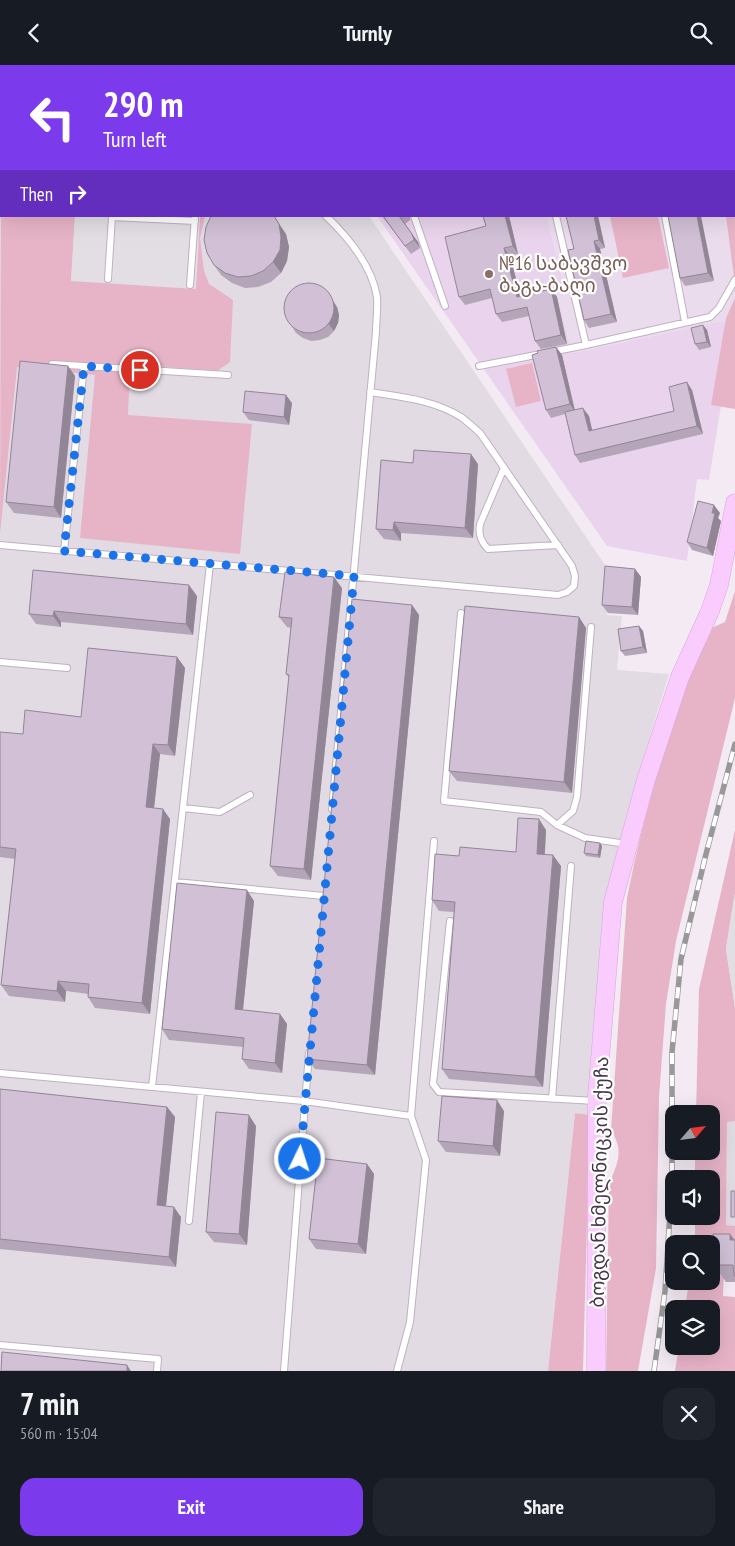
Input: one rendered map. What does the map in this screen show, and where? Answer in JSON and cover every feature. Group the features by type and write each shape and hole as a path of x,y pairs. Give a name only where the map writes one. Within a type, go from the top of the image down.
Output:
{"main road":[{"name":"ბოგდან ხმელნიცკის ქუჩა","path":"596,1371 597,1101 613,902 645,783 680,677 710,611 731,552 735,503"}],"lane":[{"path":"108,279 112,217 195,219 190,285"},
{"path":"327,217 350,241 369,272 377,298 376,333 331,818"},
{"path":"414,217 445,306"},
{"path":"556,217 586,345"},
{"path":"665,217 685,322"},
{"path":"479,366 586,345 710,317 719,308 735,280"},
{"path":"44,364 228,375"},
{"path":"64,551 84,366"},
{"path":"0,545 558,595 567,592 574,586 575,576 572,566 480,433 461,417 442,407 421,400 370,392"},
{"path":"504,468 480,524 478,532 482,543 488,549 558,545"},
{"path":"152,1087 210,564"},
{"path":"461,613 444,801 541,812 557,825 585,838 628,845"},
{"path":"557,825 573,811 577,797 592,627"},
{"path":"0,662 67,668"},
{"path":"183,808 220,812 250,795"},
{"path":"397,1371 410,1322 426,1160 411,1116 434,841"},
{"path":"552,1099 571,866"},
{"path":"175,882 324,895"},
{"path":"323,905 324,886"},
{"path":"450,921 433,1084 439,1092 597,1101"},
{"path":"284,1371 310,1042"},
{"path":"0,1073 304,1101 411,1116"},
{"path":"189,1221 201,1091"},
{"path":"0,1345 158,1359 157,1371"}],"shaded area":[{"path":"0,217 370,217 611,574 607,615 622,616 617,670 669,674 627,812 608,899 590,1115 575,1113 548,1371 0,1371"},
{"path":"1,217 75,217 71,281 194,217 205,217 200,238 204,271 209,284 233,300 230,362 217,371 130,364 128,415 252,424 240,554 80,538 95,375 17,367 0,534"},
{"path":"75,217 200,217 196,289 71,281"},
{"path":"378,217 547,217 565,291 556,293 572,353 727,320 731,344 709,480 697,479 687,561 607,546"},
{"path":"547,217 735,217 735,300 727,320 571,353 556,292 565,290"},
{"path":"610,217 658,217 669,268 623,278"},
{"path":"726,217 735,217 735,285"},
{"path":"735,298 735,409 711,405 726,318"},
{"path":"532,363 541,401 516,407 506,369"},
{"path":"735,591 735,698 676,941 666,1004 659,1097 656,1268 638,1371 606,1371 609,1185 617,1164 619,1151 611,1130 627,898 651,795 683,694 709,629 725,622"},
{"path":"735,830 735,893 726,949 735,1008 735,1121 727,1122 726,1225 735,1226 735,1245 725,1245 723,1296 735,1297 735,1371 675,1371 678,1355 720,1355 720,1300 686,1300 688,1290 720,1290 720,1235 695,1235 695,1225 720,1225 720,1170 695,1170 695,1160 720,1160 720,1105 696,1105 699,989"},
{"path":"735,897 735,1008 726,949"},
{"path":"575,1113 590,1115 583,1371 548,1371"},
{"path":"727,1121 735,1121 735,1226 726,1225"}],"building":[{"path":"211,217 275,217 279,224 280,250 273,262 263,271 251,276 238,277 225,273 214,265 207,253 204,240 206,227"},
{"path":"384,217 400,217 414,240 405,246"},
{"path":"483,217 505,217 513,246 504,248 517,297 551,289 561,335 535,341 527,307 496,314 490,289 459,297 445,237 486,226"},
{"path":"566,217 594,217 599,240 594,241 611,314 584,320 568,250 574,249"},
{"path":"668,217 697,217 708,273 680,278"},
{"path":"309,283 323,287 330,294 334,308 330,322 323,329 309,333 295,329 288,322 284,308 288,294 295,287"},
{"path":"703,325 707,342 695,344 691,328"},
{"path":"556,347 570,404 546,410 532,355 538,353 537,351"},
{"path":"20,361 68,366 54,507 6,502"},
{"path":"687,382 697,426 575,455 565,412 583,408 589,431 674,411 669,387"},
{"path":"245,391 286,395 284,417 243,412"},
{"path":"414,450 471,454 465,528 394,522 393,530 376,529 381,460 413,463"},
{"path":"698,501 714,505 712,513 715,513 707,548 687,542"},
{"path":"605,566 635,569 632,607 602,605"},
{"path":"33,570 189,585 186,624 54,611 53,616 29,614"},
{"path":"285,572 334,577 304,869 270,866 289,675 286,674 292,618 279,617"},
{"path":"352,599 412,605 367,1065 307,1059"},
{"path":"465,606 579,617 564,782 449,771"},
{"path":"639,626 643,647 621,651 618,629"},
{"path":"88,648 177,657 168,745 153,744 146,807 163,809 142,1003 88,997 89,984 58,981 57,991 1,985 16,849 0,847 0,732 23,734 25,710 81,717"},
{"path":"518,818 539,819 537,854 553,855 535,1077 442,1069 455,902 432,900 435,854 459,856 460,847 516,852"},
{"path":"586,841 600,843 598,855 584,853"},
{"path":"177,883 247,890 235,1009 280,1014 275,1063 242,1059 244,1038 162,1029"},
{"path":"0,1089 167,1107 157,1205 174,1207 169,1257 0,1239"},
{"path":"442,1096 497,1100 493,1146 438,1141"},
{"path":"216,1112 249,1115 239,1234 206,1232"},
{"path":"318,1158 367,1164 358,1244 309,1239"},
{"path":"731,1191 735,1191 735,1217 731,1217"},
{"path":"730,1234 730,1240 735,1240 735,1276 733,1265 720,1265 720,1235 713,1235"},
{"path":"2,1352 127,1365 127,1371 1,1371"}],"railway":[{"path":"654,1371 665,1291 672,1182 672,1052 681,959 735,744"}],"place":[{"name":"№16 საბავშვო ბაგა-ბაღი","path":"489,274"}],"route":[{"path":"140,370 84,366 64,551 354,576 300,1159"}]}
